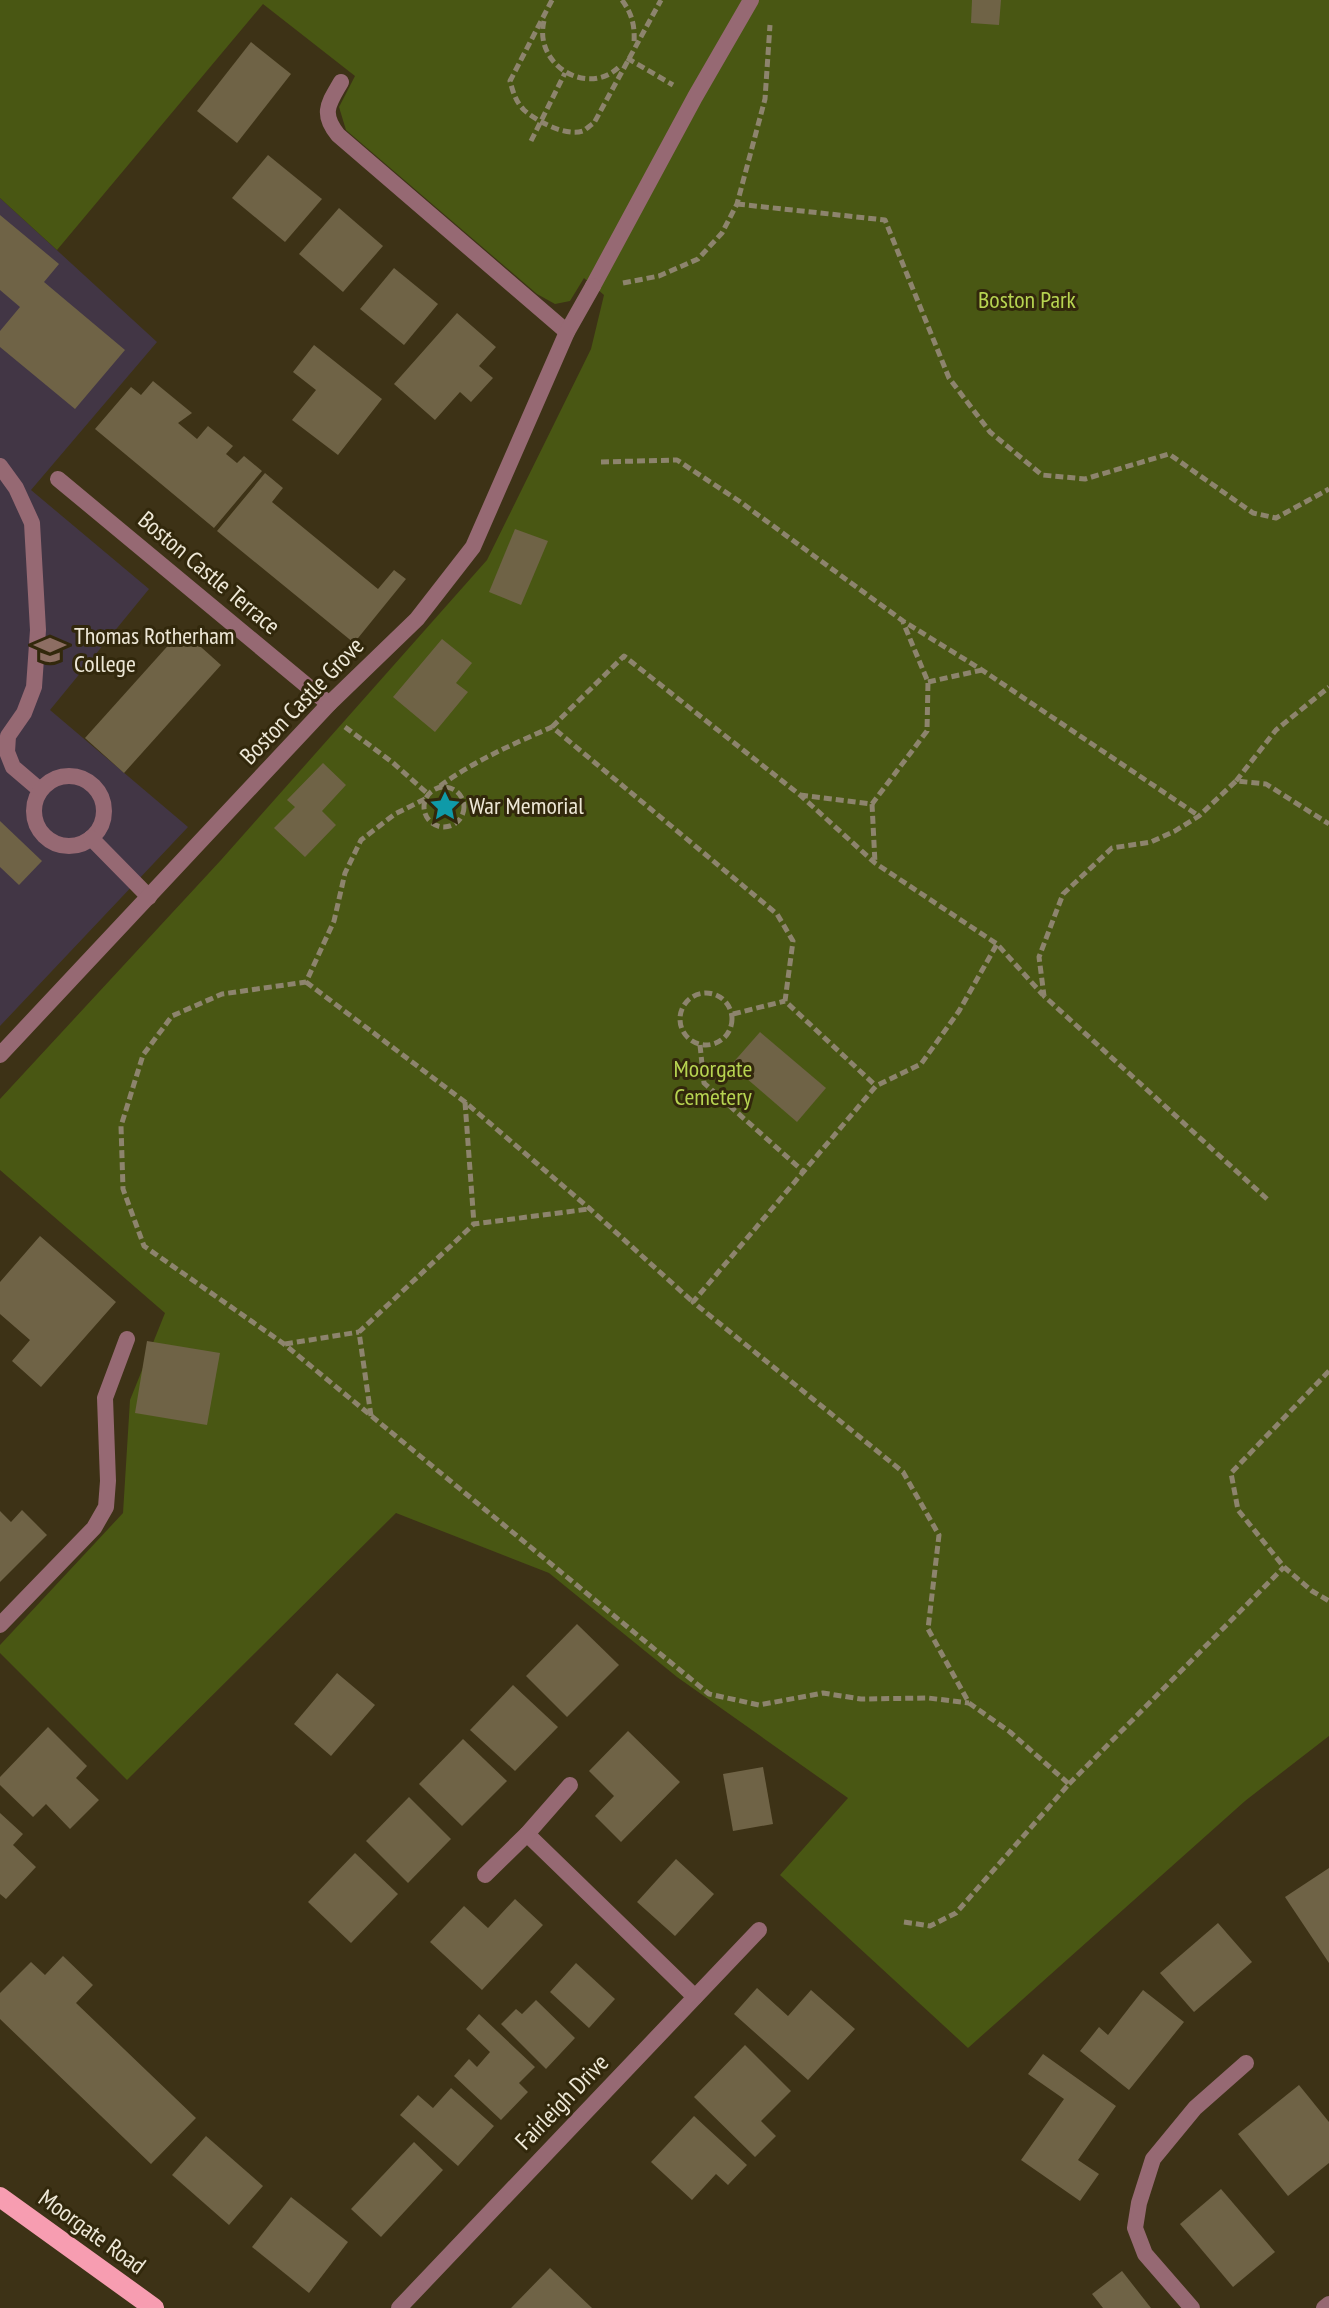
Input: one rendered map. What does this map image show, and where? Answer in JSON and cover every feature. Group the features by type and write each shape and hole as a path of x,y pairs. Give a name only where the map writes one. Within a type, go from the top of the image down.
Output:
{"main road":[{"name":"Moorgate Road","path":"0,2197 154,2308"}],"street":[{"name":"Boston Castle Grove","path":"0,1055 327,708 417,619 473,547 567,332 751,0"},
{"path":"341,82 327,107 329,121 338,135 567,332"},
{"path":"0,466 16,488 32,523 38,630 34,687 24,713 8,736 7,752 13,767 40,790"},
{"name":"Boston Castle Terrace","path":"58,479 327,708"},
{"path":"58,777 83,778 93,784 104,805 104,818 99,829 91,838 70,846 49,840 41,832 34,812 40,790 58,777"},
{"path":"91,838 149,897"},
{"path":"0,1625 94,1528 106,1507 105,1398 127,1339"},
{"path":"485,1875 570,1785"},
{"path":"527,1834 695,1997"},
{"name":"Fairleigh Drive","path":"399,2308 759,1930"},
{"path":"1192,2308 1145,2254 1135,2228 1139,2203 1153,2159 1195,2108 1246,2063"},
{"path":"1324,2308 1329,2304"}],"path":[{"path":"554,0 510,81 514,96 523,108 556,128 572,132 584,131 594,123 634,42 635,25 622,0"},
{"path":"546,13 542,30 548,56 565,73 585,79 606,76 617,69 627,58 661,0"},
{"path":"593,286 636,282 659,276 698,259 722,233 737,204 765,99 771,14"},
{"path":"627,58 695,97"},
{"path":"531,141 565,73"},
{"path":"737,204 885,220 949,378 990,432 1042,475 1085,479 1169,454 1253,513 1276,518 1329,489"},
{"path":"601,462 677,460 739,501 903,621 982,670 1199,816"},
{"path":"875,863 872,804 927,731 928,682 903,621"},
{"path":"306,982 334,921 345,873 361,840 455,775 498,750 552,727 624,656 800,795 875,863 997,944 1044,996 1267,1199"},
{"path":"928,682 982,670"},
{"path":"1044,996 1039,957 1063,894 1112,848 1151,842 1199,816 1236,781 1276,730 1329,687"},
{"path":"327,708 392,762 426,797 425,814 432,823 445,828 458,823 465,803 457,790 440,786"},
{"path":"552,727 777,914 793,941 785,1001"},
{"path":"1236,781 1266,784 1329,824"},
{"path":"800,795 872,804"},
{"path":"693,1302 876,1086 921,1064 959,1011 997,944"},
{"path":"969,1703 928,1698 861,1699 823,1693 759,1705 709,1694 284,1344 144,1246 123,1189 121,1126 143,1055 172,1016 222,994 306,982 465,1102 693,1302 903,1472 939,1535 928,1629 969,1703 1010,1732 1069,1784"},
{"path":"700,1045 722,1039 730,1029 733,1014 727,1002 715,994 694,995 683,1006 680,1018 685,1033 700,1045 704,1083 804,1172"},
{"path":"733,1014 785,1001"},
{"path":"785,1001 876,1086"},
{"path":"465,1102 474,1224"},
{"path":"284,1344 359,1332 474,1224 590,1209"},
{"path":"359,1332 372,1417"},
{"path":"1329,1371 1231,1473 1238,1510 1284,1567 1329,1601"},
{"path":"904,1922 930,1926 956,1913 1069,1784 1284,1567"}],"shaded area":[{"name":"Thomas Rotherham College","path":"0,198 157,342 31,490 149,589 50,710 188,827 0,1026"}],"green space":[{"name":"Moorgate Cemetery","path":"0,0 1329,0 1329,1736 1245,1801 968,2048 780,1875 848,1798 677,1677 549,1573 396,1513 127,1780 0,1653 0,1645 123,1513 130,1400 165,1313 0,1170 0,1099 221,860 487,560 591,349 604,295 584,278 570,301 555,304 537,294 346,130 339,107 355,76 263,4 57,250 0,198"}],"building":[{"path":"972,0 1001,0 999,25 971,23"},
{"path":"251,42 291,74 237,143 197,111"},
{"path":"268,155 322,199 285,242 232,198"},
{"path":"339,208 383,246 343,292 299,254"},
{"path":"0,215 59,264 44,282 125,350 75,409 0,347 0,331 20,307 0,290"},
{"path":"394,268 438,304 404,345 360,309"},
{"path":"457,313 496,347 479,366 493,378 471,402 460,392 435,420 394,384"},
{"path":"314,345 382,399 338,455 292,420 316,390 293,372"},
{"path":"153,381 192,413 178,423 197,439 208,426 233,446 226,454 237,463 244,456 262,471 214,528 95,429 131,387 141,395"},
{"path":"265,473 283,488 272,502 378,589 394,570 406,579 354,643 217,531"},
{"path":"515,529 548,541 521,605 489,592"},
{"path":"182,630 221,665 124,773 85,738"},
{"path":"442,639 472,663 456,683 468,692 435,732 393,697"},
{"path":"323,763 346,785 322,811 336,825 305,857 274,828 295,807 287,800"},
{"path":"0,821 42,861 19,885 0,867"},
{"path":"760,1032 826,1088 797,1122 731,1065"},
{"path":"40,1236 116,1302 41,1387 12,1361 30,1340 0,1314 0,1282"},
{"path":"147,1341 220,1353 207,1425 135,1413"},
{"path":"22,1510 47,1535 0,1582 0,1511 11,1522"},
{"path":"577,1624 619,1665 567,1717 526,1676"},
{"path":"337,1673 375,1705 331,1756 294,1724"},
{"path":"513,1685 558,1727 515,1771 470,1730"},
{"path":"48,1727 87,1766 76,1778 99,1800 70,1829 46,1804 33,1817 0,1785 0,1777"},
{"path":"628,1731 680,1782 621,1842 595,1816 614,1796 589,1771"},
{"path":"463,1739 507,1781 462,1826 419,1784"},
{"path":"763,1767 773,1824 733,1831 723,1774"},
{"path":"409,1797 451,1839 408,1883 366,1841"},
{"path":"0,1813 23,1834 13,1845 36,1867 6,1899 0,1894"},
{"path":"355,1853 398,1894 351,1943 308,1902"},
{"path":"676,1859 714,1894 675,1936 637,1902"},
{"path":"1329,1868 1329,1963 1285,1897"},
{"path":"515,1899 543,1925 482,1990 430,1942 464,1906 488,1928"},
{"path":"1218,1923 1252,1962 1194,2012 1160,1973"},
{"path":"63,1956 93,1985 76,2003 196,2118 151,2164 0,2019 0,1993 31,1962 45,1975"},
{"path":"576,1963 615,1999 589,2028 550,1992"},
{"path":"757,1988 788,2016 811,1990 855,2029 808,2080 734,2014"},
{"path":"1143,1990 1184,2022 1129,2090 1080,2051 1099,2027 1108,2035"},
{"path":"536,2000 575,2038 546,2069 501,2024 516,2009 522,2014"},
{"path":"479,2014 535,2067 519,2083 528,2092 501,2120 454,2076 469,2059 477,2067 490,2052 466,2029"},
{"path":"745,2045 791,2091 761,2121 776,2136 755,2157 694,2097"},
{"path":"1043,2054 1116,2106 1078,2160 1099,2174 1080,2201 1021,2160 1064,2099 1028,2074"},
{"path":"1299,2085 1329,2122 1329,2163 1288,2196 1238,2134"},
{"path":"451,2088 494,2126 458,2166 400,2115 418,2095 433,2108"},
{"path":"694,2116 747,2165 728,2185 716,2174 692,2200 651,2162"},
{"path":"206,2136 263,2186 229,2225 172,2175"},
{"path":"414,2142 443,2170 381,2237 351,2209"},
{"path":"1221,2189 1275,2252 1233,2287 1180,2224"},
{"path":"291,2197 348,2242 309,2293 252,2247"},
{"path":"550,2268 592,2308 511,2308"},
{"path":"1122,2271 1151,2308 1103,2308 1092,2294"}],"place":[{"name":"Thomas Rotherham College","path":"50,650"},
{"name":"War Memorial","path":"445,806"}],"park label":[{"name":"Boston Park","path":"1027,300"}]}
